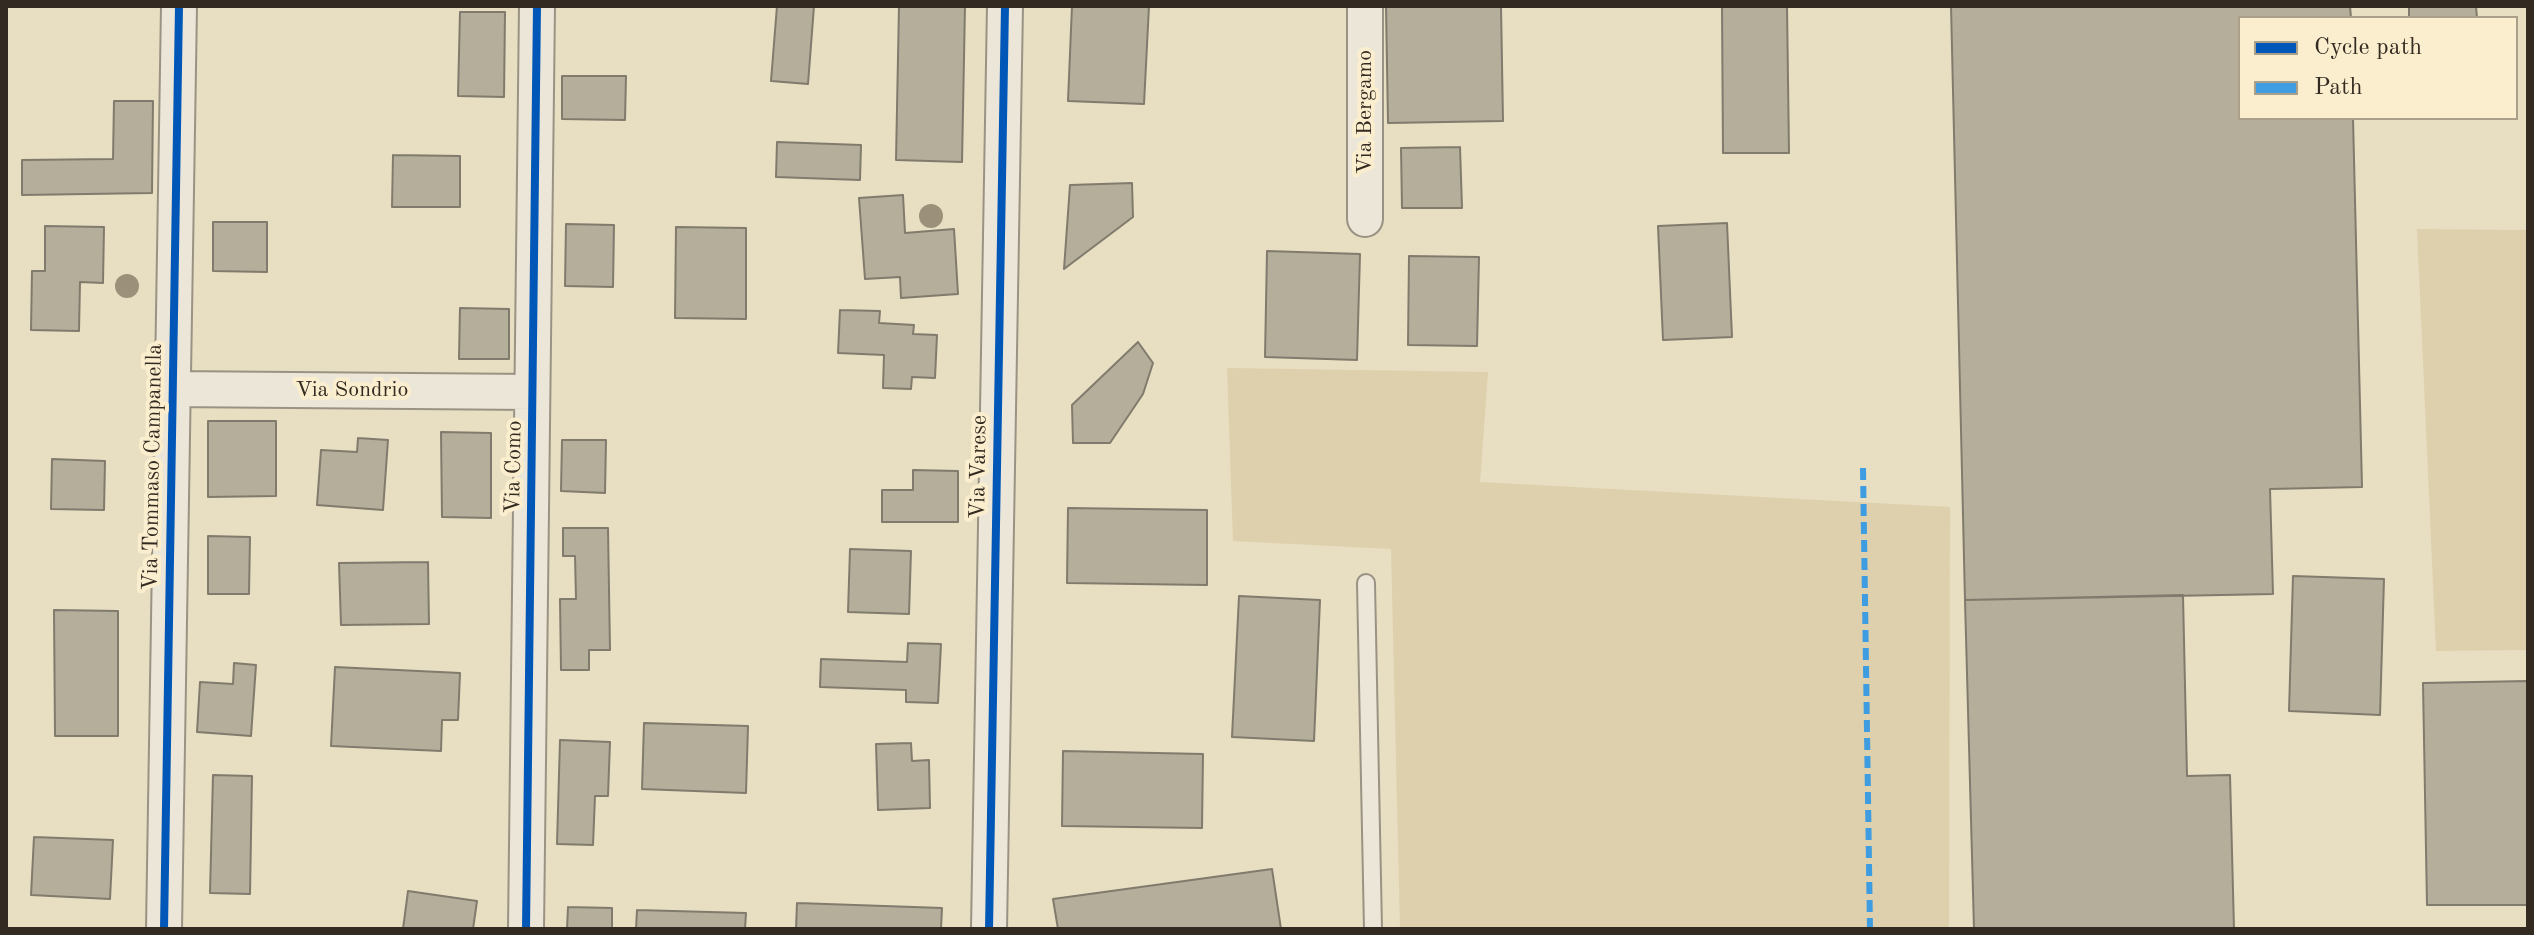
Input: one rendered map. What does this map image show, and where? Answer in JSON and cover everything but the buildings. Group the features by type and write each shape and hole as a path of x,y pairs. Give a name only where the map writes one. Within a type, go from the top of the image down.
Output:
{"street":[{"name":"Via Tommaso Campanella","path":"164,929 179,6"},
{"name":"Via Como","path":"526,929 537,6"},
{"name":"Via Varese","path":"989,929 1005,6"},
{"name":"Via Bergamo","path":"1365,6 1365,219"},
{"name":"Via Sondrio","path":"172,389 532,392"}],"lane":[{"path":"1366,583 1373,929"}],"shaded area":[{"path":"2417,229 2528,230 2528,650 2436,651"},
{"path":"1227,368 1488,372 1480,482 1950,507 1949,929 1400,929 1391,549 1233,541"}],"marked path":[{"path":"1863,468 1870,929"}],"cycle path":[{"path":"164,929 179,6"},
{"path":"526,929 537,6"},
{"path":"989,929 1005,6"}]}
